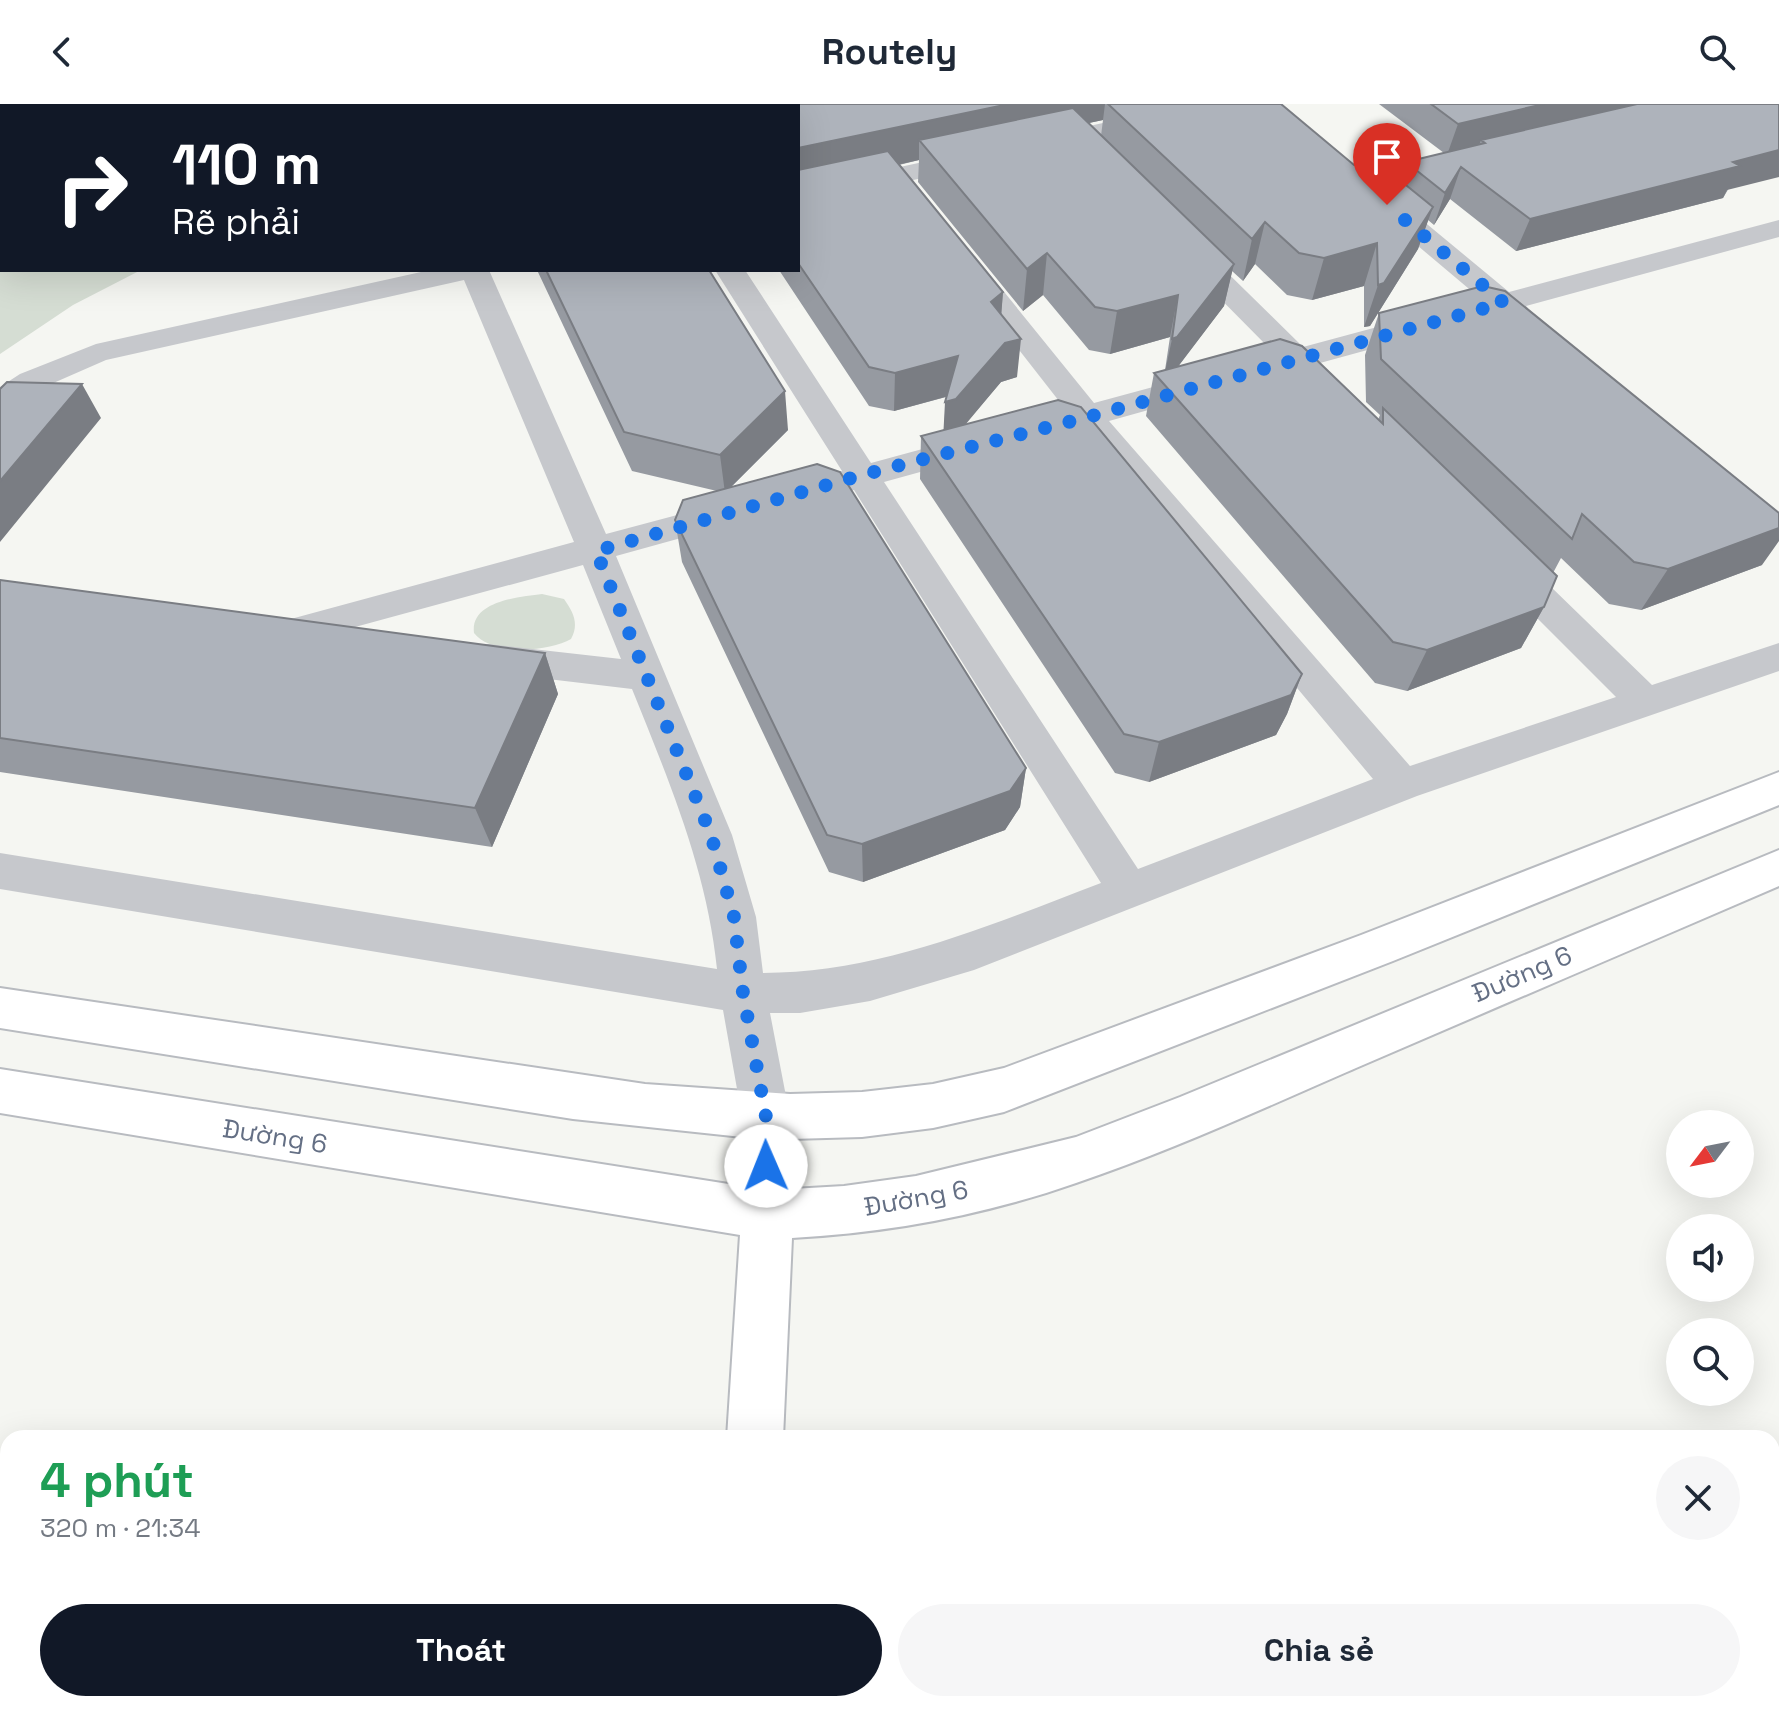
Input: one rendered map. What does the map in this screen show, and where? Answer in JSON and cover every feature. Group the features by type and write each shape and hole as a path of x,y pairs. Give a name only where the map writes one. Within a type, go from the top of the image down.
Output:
{"main road":[{"path":"0,1008 528,1090 766,1117 808,1119 866,1115 963,1102 1004,1090 1377,948 1779,788"},
{"name":"Đường 6","path":"0,1091 767,1215 844,1211 916,1200 1014,1178 1076,1160 1197,1113 1779,867"},
{"path":"755,1430 767,1215 766,1117"}],"street":[{"path":"800,197 905,188 1086,148 1226,104"},
{"path":"1401,177 1358,181 1540,332"},
{"path":"1164,226 1331,392"},
{"path":"370,645 262,633 596,551 862,475 1088,417 1779,228"},
{"path":"943,236 1088,417 1402,785"},
{"path":"0,402 31,381 96,353 463,272"},
{"path":"473,272 596,551 644,676 711,835 734,917 743,993 766,1117"},
{"path":"731,272 1130,892"},
{"path":"1476,536 1644,701"},
{"path":"461,655 644,676"},
{"path":"0,871 743,993 800,993 870,981 974,951 1402,785 1779,657"}],"shaded area":[{"path":"0,272 137,272 73,305 0,354"},
{"path":"542,594 564,599 568,604 575,623 571,639 549,647 521,650 494,645 474,633 475,622 488,607 509,599"}],"building":[{"path":"800,104 1009,104 800,148"},
{"path":"1108,104 1281,104 1354,165 1375,160 1433,207 1384,283 1378,285 1377,243 1324,258 1299,253 1265,222 1252,239"},
{"path":"1431,104 1544,104 1458,124"},
{"path":"1637,104 1779,104 1779,150 1733,162 1740,166 1530,219 1461,167 1445,193 1406,162 1485,143 1481,140"},
{"path":"1073,108 1234,264 1177,337 1172,339 1178,295 1117,311 1095,307 1047,253 1027,269 919,140"},
{"path":"888,151 1003,292 991,302 1021,339 1005,343 956,399 945,402 958,356 895,373 869,367 800,266 800,170"},
{"path":"547,272 710,272 785,391 720,455 624,432"},
{"path":"1483,286 1505,291 1779,513 1779,528 1668,569 1634,562 1582,514 1572,539 1381,359 1379,313"},
{"path":"1280,339 1302,346 1383,424 1383,408 1557,576 1544,607 1427,650 1393,642 1154,373"},
{"path":"7,382 82,384 0,481 0,389"},
{"path":"1058,400 1081,407 1302,674 1291,695 1159,742 1124,734 921,436"},
{"path":"817,464 840,472 1026,768 1010,791 862,844 827,835 675,520 683,500"},
{"path":"0,580 545,653 475,808 0,738"}],"route":[{"path":"766,1166 766,1117 743,993 734,917 711,835 644,676 596,551 862,475 1088,417 1504,303 1387,205"}]}
